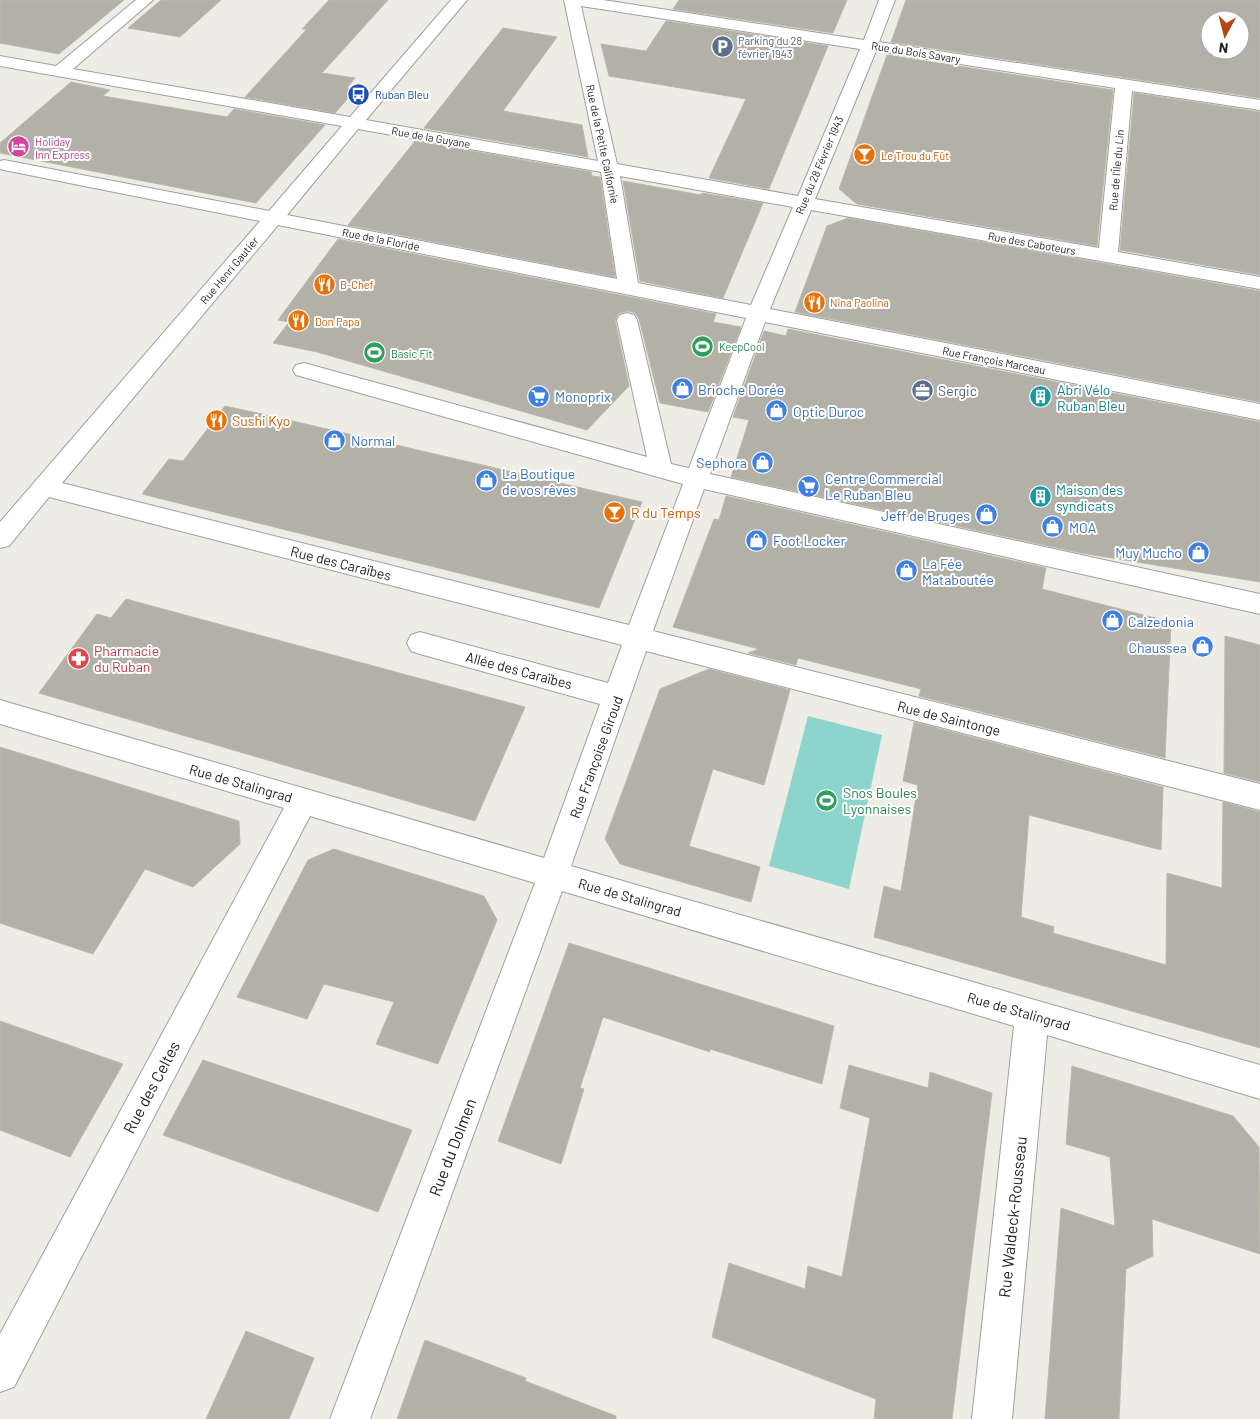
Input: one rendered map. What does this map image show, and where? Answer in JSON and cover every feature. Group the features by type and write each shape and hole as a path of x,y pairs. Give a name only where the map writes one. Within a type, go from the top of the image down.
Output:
{"street":[{"path":"60,71 145,0"},
{"name":"Rue Henri Gautier","path":"0,539 159,343 273,218 458,0"},
{"name":"Rue du Bois Savary","path":"572,0 1260,105"},
{"name":"Rue de la Petite Californie","path":"572,0 609,168 629,288"},
{"name":"Rue du 28 Février 1943","path":"696,479 803,202 887,0"},
{"name":"Rue de la Guyane","path":"0,61 803,202"},
{"name":"Rue de l'Île du Lin","path":"1108,256 1124,84"},
{"name":"Rue de la Floride","path":"4,165 629,288 756,321"},
{"name":"Rue des Caboteurs","path":"803,202 1260,283"},
{"path":"627,320 661,469"},
{"name":"Rue François Marceau","path":"756,321 1260,412"},
{"path":"304,370 696,479 1260,604"},
{"name":"Rue Françoise Giroud","path":"554,875 696,479"},
{"name":"Rue des Caraïbes","path":"44,487 641,629"},
{"name":"Rue de Saintonge","path":"641,629 1260,796"},
{"name":"Allée des Caraïbes","path":"420,643 617,697"},
{"name":"Rue de Stalingrad","path":"0,712 1260,1082"},
{"name":"Rue des Celtes","path":"0,1373 303,801"},
{"name":"Rue du Dolmen","path":"350,1419 554,875"},
{"name":"Rue Waldeck-Rousseau","path":"992,1419 1032,1015"}],"shaded area":[{"name":"Snos Boules Lyonnaises","path":"808,716 882,735 849,889 769,866"}],"building":[{"path":"0,0 124,0 59,54 0,43"},
{"path":"161,0 221,0 180,37 128,28"},
{"path":"329,0 388,0 322,73 355,78 347,88 356,89 335,113 245,97 307,29 302,29"},
{"path":"679,0 847,0 833,33 673,9"},
{"path":"906,0 1260,0 1260,98 891,42"},
{"path":"666,21 828,46 769,189 709,178 746,99 609,76 601,44 646,51"},
{"path":"503,28 557,37 503,111 582,125 588,157 424,128"},
{"path":"887,55 1113,90 1097,246 857,204 839,189"},
{"path":"71,82 110,90 103,96 227,117 234,109 325,125 256,203 0,153 0,143"},
{"path":"1134,93 1260,112 1260,275 1120,250"},
{"path":"415,141 591,172 592,176 600,177 615,277 348,225"},
{"path":"623,181 701,195 702,193 763,203 723,298 640,281"},
{"path":"848,218 1260,291 1260,402 795,312 827,226"},
{"path":"338,239 716,314 713,322 741,327 708,412 660,403 639,319 635,313 628,311 619,313 615,320 629,386 587,430 317,352 273,343 289,322 278,320"},
{"path":"788,329 1260,422 1260,582 1081,553 731,477 749,420 733,417 764,331 786,336"},
{"path":"225,406 642,502 599,608 142,494 169,459 183,461"},
{"path":"726,496 1046,568 1042,589 1171,622 1165,758 919,696 921,689 798,658 796,665 748,653 759,649 673,627 714,519 719,520"},
{"path":"126,599 525,707 475,821 39,693 97,614 111,618"},
{"path":"1225,636 1260,645 1260,782 1224,773"},
{"path":"709,669 790,690 764,785 713,769 689,846 760,867 751,902 620,864 605,839 660,689"},
{"path":"914,722 1163,787 1161,850 1029,815 1021,917 1054,927 1053,933 1166,965 1167,873 1222,888 1223,802 1260,812 1260,1048 874,937 884,886 901,891 918,785 903,781"},
{"path":"0,747 239,821 240,844 193,887 145,869 93,954 0,923"},
{"path":"334,849 484,896 497,920 438,1064 376,1044 394,1002 324,984 307,1019 237,997 308,860"},
{"path":"569,943 834,1026 822,1084 710,1049 710,1052 603,1017 580,1088 584,1089 561,1164 498,1141"},
{"path":"0,1021 123,1064 70,1157 0,1130"},
{"path":"203,1060 412,1130 378,1212 163,1135"},
{"path":"849,1065 928,1088 930,1072 992,1093 952,1419 874,1419 876,1399 712,1337 729,1263 805,1289 808,1266 842,1277 870,1118 840,1108"},
{"path":"1072,1066 1233,1116 1259,1147 1260,1254 1152,1219 1153,1256 1126,1269 1119,1419 1045,1419 1061,1208 1115,1226 1110,1157 1066,1144"},
{"path":"246,1331 314,1358 289,1419 206,1419"},
{"path":"425,1340 526,1378 525,1381 616,1416 616,1419 397,1419"}],"place":[{"name":"Parking du 28 février 1943","path":"722,46"},
{"name":"Ruban Bleu","path":"359,94"},
{"name":"Holiday Inn Express","path":"19,147"},
{"name":"Le Trou du Fût","path":"865,155"},
{"name":"B-Chef","path":"324,284"},
{"name":"Nina Paolina","path":"814,302"},
{"name":"Don Papa","path":"299,321"},
{"name":"KeepCool","path":"703,346"},
{"name":"Basic Fit","path":"375,353"},
{"name":"Brioche Dorée","path":"682,389"},
{"name":"Sergic","path":"922,390"},
{"name":"Monoprix","path":"539,396"},
{"name":"Abri Vélo Ruban Bleu","path":"1041,397"},
{"name":"Optic Duroc","path":"777,411"},
{"name":"Sushi Kyo","path":"216,420"},
{"name":"Normal","path":"335,440"},
{"name":"Sephora","path":"763,462"},
{"name":"La Boutique de vos rêves","path":"486,481"},
{"name":"Centre Commercial Le Ruban Bleu","path":"809,486"},
{"name":"Maison des syndicats","path":"1040,497"},
{"name":"R du Temps","path":"615,512"},
{"name":"Jeff de Bruges","path":"986,515"},
{"name":"MOA","path":"1053,527"},
{"name":"Foot Locker","path":"757,540"},
{"name":"Muy Mucho","path":"1198,552"},
{"name":"La Fée Mataboutée","path":"906,571"},
{"name":"Calzedonia","path":"1112,621"},
{"name":"Chaussea","path":"1203,647"},
{"name":"Pharmacie du Ruban","path":"78,658"},
{"name":"Snos Boules Lyonnaises","path":"827,800"}]}
